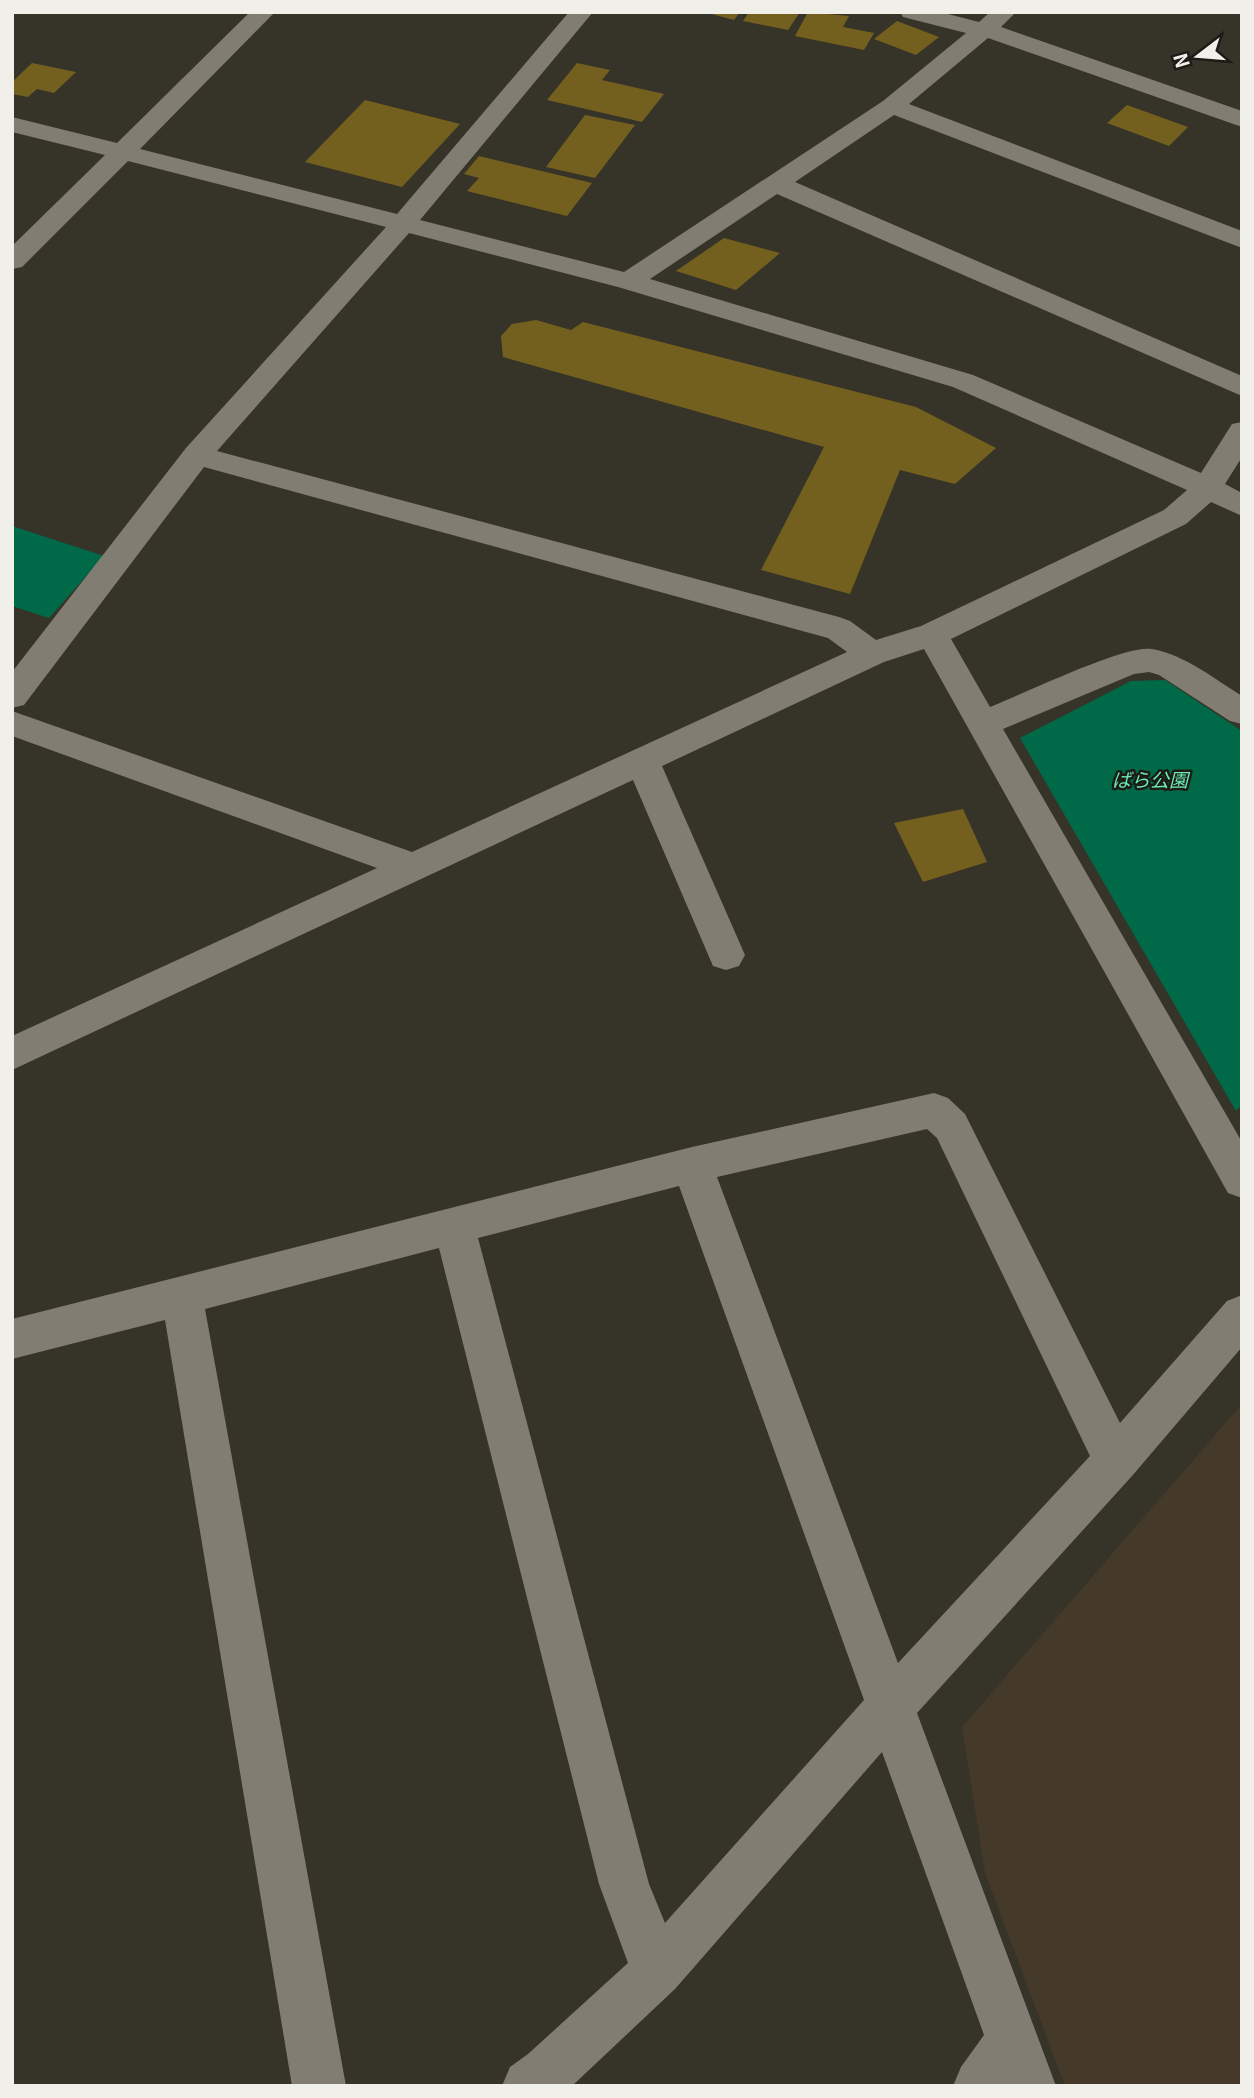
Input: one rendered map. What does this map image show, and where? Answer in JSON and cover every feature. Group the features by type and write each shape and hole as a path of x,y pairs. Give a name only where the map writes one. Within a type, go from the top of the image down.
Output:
{"street":[{"path":"12,261 264,12"},
{"path":"12,696 197,455 403,224 582,12"},
{"path":"911,12 1007,36 1242,120"},
{"path":"628,281 892,106 1005,12"},
{"path":"892,106 1242,240"},
{"path":"12,124 628,281 963,381 1208,488 1242,506"},
{"path":"775,183 1242,387"},
{"path":"12,1054 872,654 932,634 1175,517 1192,506 1208,488 1242,431"},
{"path":"197,455 839,629 872,654"},
{"path":"932,634 985,723 1242,1180"},
{"path":"985,723 1129,663 1149,660 1170,666 1242,712"},
{"path":"12,723 413,867"},
{"path":"642,760 726,955"},
{"path":"12,1339 692,1165 934,1110 951,1126 1116,1461"},
{"path":"692,1165 1021,2063 980,2086"},
{"path":"454,1225 624,1884 657,1970"},
{"path":"182,1297 318,2086"},
{"path":"529,2086 547,2073 657,1970 891,1705 1116,1461 1242,1315"}],"shaded area":[{"path":"1242,1404 1242,2086 1065,2086 985,1873 962,1727"}],"green space":[{"path":"12,526 104,556 49,618 12,606"},
{"name":"ばら公園","path":"1165,680 1242,731 1242,1105 1236,1111 1020,738 1131,681"}],"building":[{"path":"704,12 740,12 734,20"},
{"path":"749,12 800,12 788,30 743,21"},
{"path":"808,12 849,16 843,27 874,33 864,50 795,36"},
{"path":"897,21 939,37 916,55 874,39"},
{"path":"32,63 76,72 54,93 37,89 28,97 12,94 12,82"},
{"path":"577,63 610,70 602,80 664,94 642,122 547,100"},
{"path":"365,100 460,124 402,187 305,162"},
{"path":"1127,105 1188,127 1169,146 1107,123"},
{"path":"585,115 635,125 595,178 546,167"},
{"path":"479,156 592,183 567,216 467,191 479,178 464,174"},
{"path":"724,238 780,253 736,290 676,271"},
{"path":"536,320 571,330 583,322 916,407 996,448 955,484 900,470 850,594 761,570 824,447 503,357 501,336 512,324"},
{"path":"963,809 987,862 923,882 894,823"}]}
